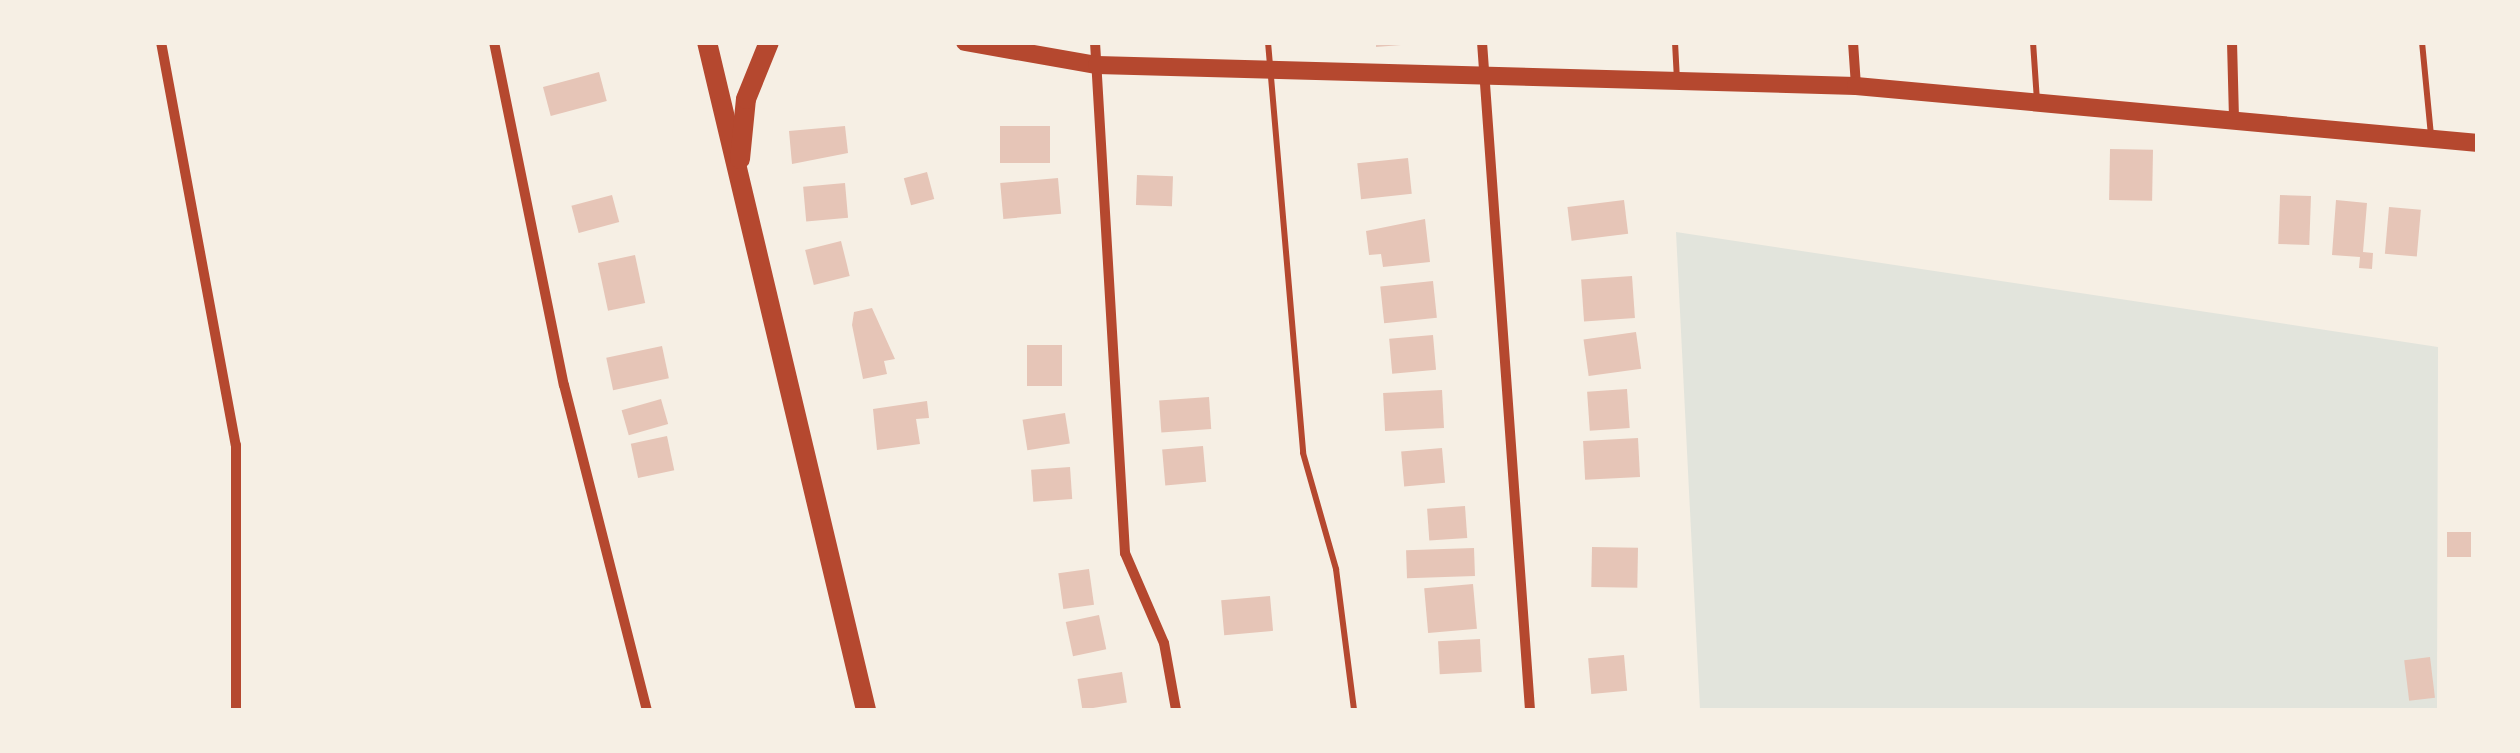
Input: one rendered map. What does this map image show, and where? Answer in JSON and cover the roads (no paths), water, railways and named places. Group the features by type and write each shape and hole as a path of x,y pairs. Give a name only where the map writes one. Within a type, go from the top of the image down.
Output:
{"main road":[{"path":"707,42 866,710"},
{"path":"738,176 746,99 769,42"},
{"path":"965,42 1097,65 1485,78 1677,75 1856,86 2478,143"}],"street":[{"path":"161,42 236,445 236,710"},
{"path":"494,42 564,385 647,710"},
{"path":"1095,42 1124,553 1164,643 1176,710"},
{"path":"1482,42 1530,710"},
{"path":"1853,42 1856,86"},
{"path":"2232,42 2234,120"}],"lane":[{"path":"1268,42 1303,452 1336,569 1354,710"},
{"path":"1675,42 1677,75"},
{"path":"2032,42 2037,102"},
{"path":"2422,42 2432,139"}]}
